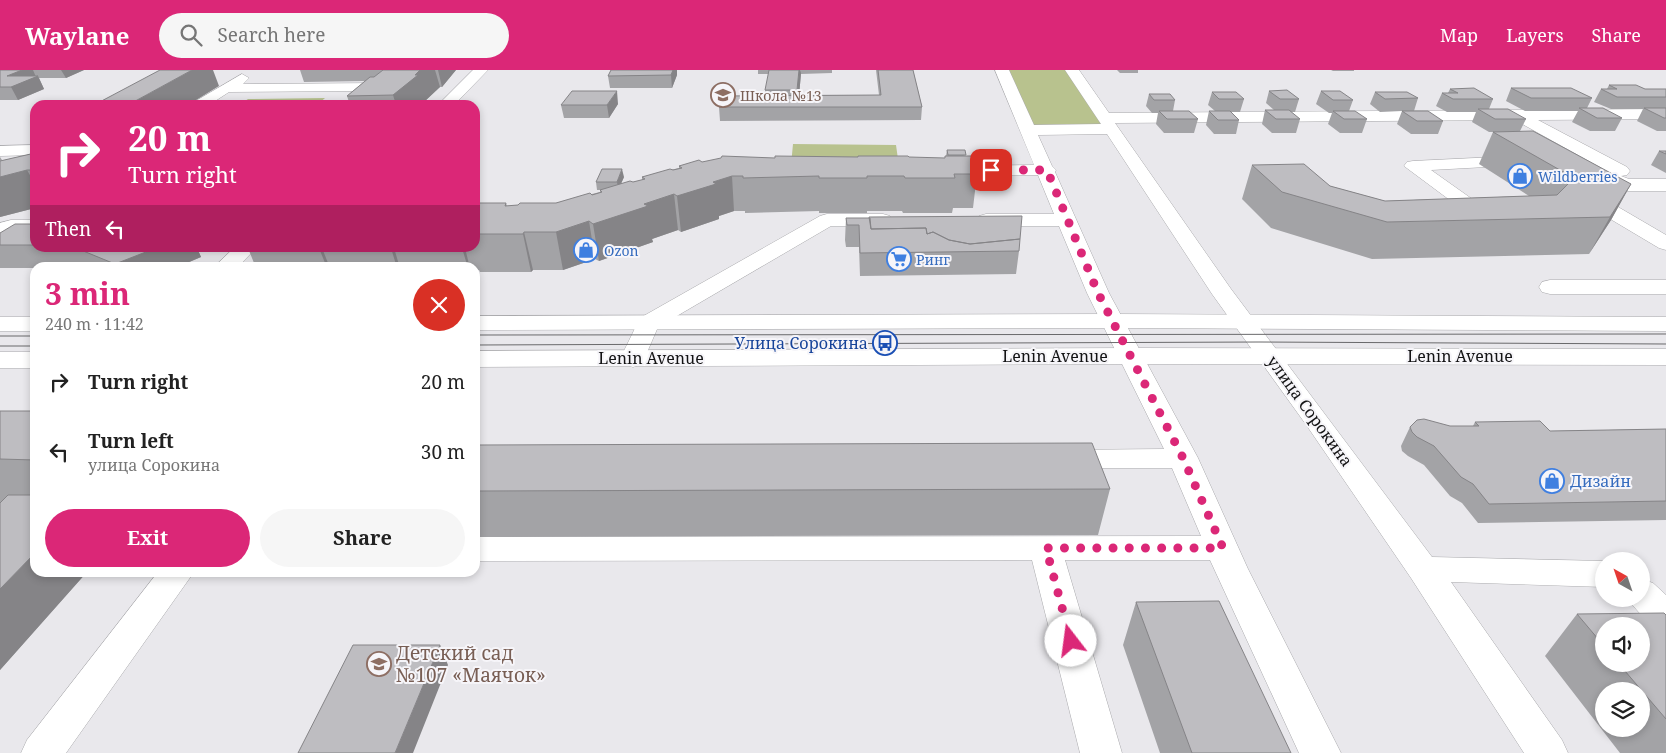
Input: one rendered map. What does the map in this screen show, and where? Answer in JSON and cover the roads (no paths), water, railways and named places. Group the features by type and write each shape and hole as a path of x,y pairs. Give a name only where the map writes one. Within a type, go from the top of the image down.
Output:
{"street":[{"path":"207,100 255,70"},
{"path":"451,100 482,70"},
{"path":"1002,70 1047,170 1098,293 1183,458 1223,548 1320,753"},
{"name":"улица Сорокина","path":"1072,70 1223,294 1318,420 1547,753"},
{"path":"227,88 379,87 363,100"},
{"path":"1029,130 1108,124 1517,114 1666,114"},
{"path":"1517,114 1666,197"},
{"path":"0,151 30,150"},
{"path":"14,168 30,158"},
{"path":"1493,222 1413,166 1532,162"},
{"path":"1566,163 1576,163 1626,185 1666,185"},
{"path":"921,171 1047,170"},
{"path":"1567,185 1666,244"},
{"path":"633,358 648,323 828,220 904,220"},
{"path":"962,220 1068,220"},
{"path":"0,230 11,226 30,226"},
{"path":"231,262 242,252"},
{"path":"1550,287 1666,287"},
{"name":"Lenin Avenue","path":"480,323 1244,322 1666,324"},
{"path":"0,324 30,324"},
{"name":"Lenin Avenue","path":"480,359 1131,356 1666,357"},
{"path":"0,360 30,360"},
{"path":"1033,459 1183,458"},
{"path":"1046,548 1101,753"},
{"path":"480,549 1223,548"},
{"path":"1422,569 1595,574"},
{"path":"42,753 173,577"},
{"path":"1650,601 1666,618"}],"tram line":[{"path":"480,335 1666,334"},
{"path":"0,336 30,336"},
{"path":"480,345 1259,342 1666,344"},
{"path":"0,346 30,346"}],"place":[{"name":"Школа №13","path":"723,95"},
{"name":"Wildberries","path":"1520,176"},
{"name":"Ozon","path":"586,250"},
{"name":"Ринг","path":"899,259"},
{"name":"Улица Сорокина","path":"885,343"},
{"name":"Дизайн","path":"1552,481"},
{"name":"Детский сад №107 «Маячок»","path":"379,664"}]}
